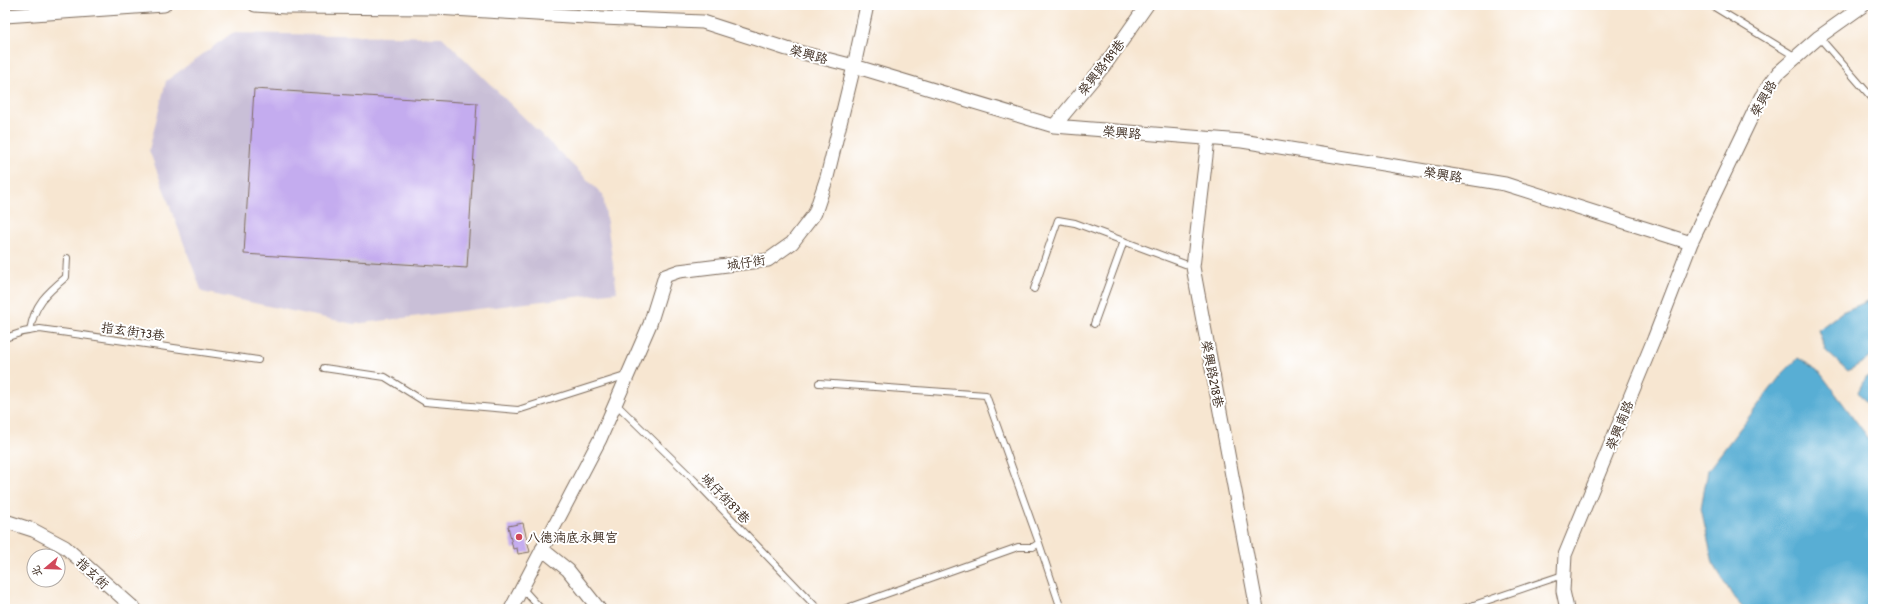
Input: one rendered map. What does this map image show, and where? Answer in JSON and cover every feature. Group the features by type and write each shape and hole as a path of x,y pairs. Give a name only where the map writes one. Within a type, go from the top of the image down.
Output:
{"street":[{"path":"5,16 23,10 164,5"},
{"name":"榮興路","path":"255,5 435,6 602,18 703,22 787,49 854,66 1054,126 1242,141 1505,184 1691,243 1761,98 1778,73 1819,37 1864,5"},
{"name":"城仔街","path":"511,609 600,439 650,324 665,276 679,270 768,260 792,243 815,213 827,177 867,5"},
{"name":"榮興路189巷","path":"1054,126 1107,62 1147,5"},
{"name":"榮興路218巷","path":"1208,139 1193,267 1257,609"},
{"name":"榮興南路","path":"1567,609 1563,590 1565,555 1654,338 1691,243"},
{"name":"指玄街","path":"5,521 33,530 65,547 135,609"},
{"path":"542,549 568,570 600,609"}],"lane":[{"path":"1711,5 1796,57"},
{"path":"1819,37 1873,99"},
{"path":"1034,289 1058,220 1075,223 1193,267"},
{"path":"1094,324 1124,241"},
{"path":"30,331 32,320 45,295 66,277 67,258"},
{"name":"指玄街73巷","path":"5,338 30,331 40,330 258,360"},
{"path":"324,368 385,377 426,402 518,410 623,387"},
{"path":"819,384 986,395 1061,609"},
{"name":"城仔街87巷","path":"623,387 694,481 818,609"},
{"path":"844,609 1018,547 1033,547 1039,544"},
{"path":"1462,609 1563,575"},
{"path":"521,588 541,609"}],"shaded area":[{"path":"232,33 442,37 603,195 617,292 354,324 202,292 149,150 166,81"}],"water":[{"path":"1873,299 1873,356 1848,371 1826,351 1818,330 1842,312"},
{"path":"1798,358 1818,370 1873,444 1873,609 1744,609 1734,598 1713,563 1701,508 1708,470 1782,374"},
{"path":"1873,373 1873,412 1858,392 1865,378"}],"building":[{"path":"254,89 477,103 467,268 244,254"},
{"name":"八德湳底永興宮","path":"523,523 530,552 518,554 517,548 513,549 508,526"}],"place":[{"name":"八德湳底永興宮","path":"519,537"}]}
